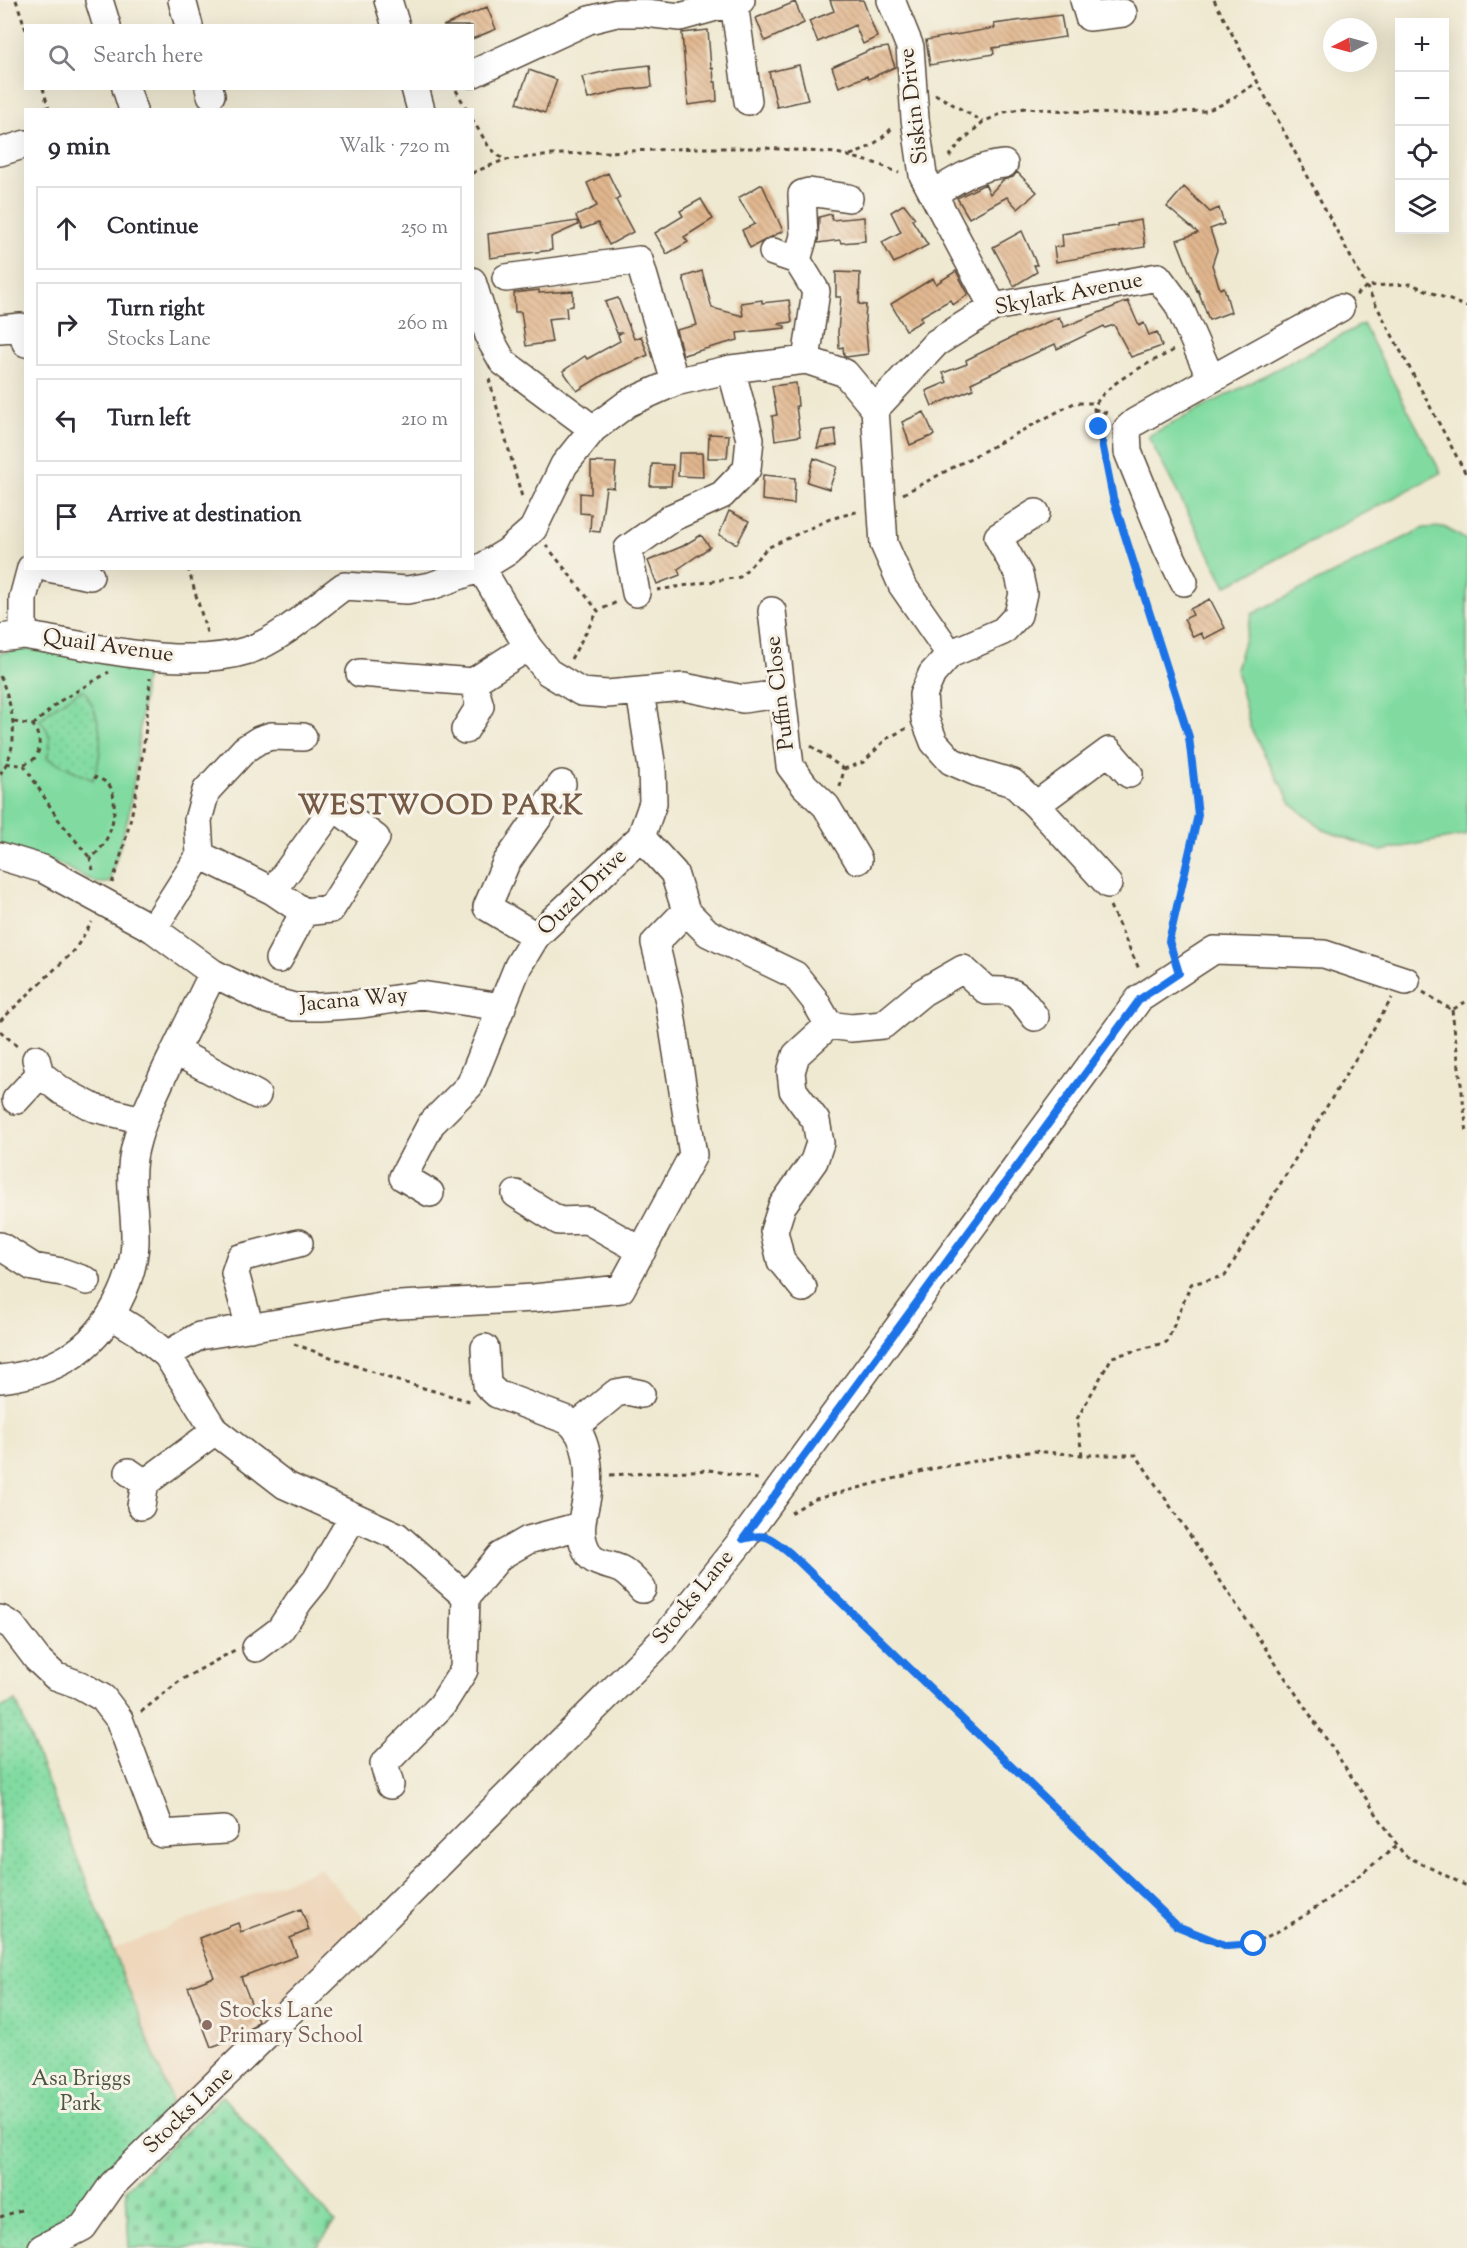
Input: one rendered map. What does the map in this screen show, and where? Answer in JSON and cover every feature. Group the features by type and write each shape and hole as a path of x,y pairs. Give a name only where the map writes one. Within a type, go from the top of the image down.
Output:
{"street":[{"path":"99,0 105,24"},
{"path":"182,0 188,24"},
{"path":"388,0 395,24"},
{"name":"Siskin Drive","path":"891,0 910,47 915,118 929,187 993,306"},
{"path":"1084,0 1089,17 1123,13"},
{"path":"474,73 589,20 617,13 645,13 737,2 748,101"},
{"path":"126,90 132,108"},
{"path":"416,90 420,108"},
{"path":"0,152 24,145"},
{"path":"929,187 966,173 1004,164"},
{"path":"806,360 816,291 785,256 804,236 802,194 808,192 849,198"},
{"path":"506,278 589,266 642,251 675,382"},
{"name":"Skylark Avenue","path":"875,410 936,343 993,306 1160,267 1211,379"},
{"path":"474,287 490,339 503,362 593,429"},
{"path":"1184,582 1167,548 1128,452 1128,429 1135,422 1340,308"},
{"path":"533,529 564,465 593,429 628,403 675,382 731,369 806,360 845,373 875,410 884,544 902,585 950,654"},
{"path":"636,593 628,549 673,517 722,495 747,469 750,439 731,369"},
{"path":"1036,513 998,537 1019,574 1023,593 1018,615 1003,631 950,654 932,674 923,695 925,719 934,742 951,761 976,772 1013,783 1108,884"},
{"name":"Quail Avenue","path":"11,637 168,658 214,656 250,650 277,636 338,577 407,590 431,586 480,568 507,552 533,529"},
{"path":"480,568 528,647 549,672 580,692 607,694 684,687 743,699 780,694"},
{"path":"11,637 30,570"},
{"path":"58,570 90,576"},
{"name":"Puffin Close","path":"772,610 789,766 804,786 826,806 858,860"},
{"path":"360,673 473,682 528,647"},
{"path":"465,730 480,706 473,682"},
{"name":"Ouzel Drive","path":"430,1192 403,1177 431,1124 470,1085 518,966 536,936 641,837 653,803 652,768 640,692"},
{"path":"153,929 200,855 198,820 206,791 245,749 260,740 271,736 303,737"},
{"path":"1036,805 1109,751 1129,774"},
{"path":"536,936 487,907 506,863 562,784"},
{"path":"200,855 273,891 304,912 331,909 376,838 334,807 273,891"},
{"path":"641,837 674,873 686,911 708,933 795,975 814,999 829,1025"},
{"name":"Jacana Way","path":"0,856 43,869 105,894 213,973 265,999 294,1007 362,1004 421,995 502,1007"},
{"path":"167,1355 199,1336 381,1306 534,1298 621,1289 693,1155 669,1001 655,943 686,911"},
{"path":"279,959 304,912"},
{"name":"Stocks Lane","path":"42,2248 83,2227 113,2184 346,1957 661,1642 743,1539 1140,999 1214,950 1324,954 1406,981"},
{"path":"803,1288 780,1261 774,1231 782,1206 814,1161 820,1143 816,1120 793,1090 791,1072 796,1054 829,1025 851,1028 883,1025 923,992 968,961 987,991 1011,991 1035,1017"},
{"path":"0,1379 20,1377 55,1366 78,1352 97,1336 111,1315 124,1290 131,1269 135,1244 131,1172 142,1120 213,973"},
{"path":"175,1051 257,1095"},
{"path":"16,1100 38,1067 62,1091 94,1108 142,1120"},
{"path":"516,1194 559,1221 587,1220 642,1251"},
{"path":"262,1326 235,1273 240,1258 299,1243"},
{"path":"0,1246 33,1267 62,1272 92,1283"},
{"path":"111,1315 140,1333 167,1355 215,1431 285,1485 397,1536 466,1597"},
{"path":"485,1348 487,1385 497,1394 514,1402 567,1419 576,1426 584,1445 588,1476 587,1496 580,1526 589,1555 625,1572 642,1589"},
{"path":"576,1426 620,1391 641,1394"},
{"path":"138,1487 215,1431"},
{"path":"247,1648 280,1630 299,1600 316,1580 353,1517"},
{"path":"381,1770 442,1705 464,1670 466,1597 500,1556 528,1540 580,1526"},
{"path":"0,1619 12,1626 37,1659 55,1676 80,1685 103,1698 121,1725 162,1834 225,1830"}],"path":[{"path":"16,0 24,24"},
{"path":"1214,0 1467,476"},
{"path":"474,172 504,160 562,154 699,148 765,148 837,153 878,164 929,187 960,143 983,122 1005,112 1025,108 1115,114 1206,111 1223,104 1258,82"},
{"path":"44,90 49,108"},
{"path":"457,90 466,108"},
{"path":"474,122 489,147 504,160"},
{"path":"1367,286 1411,284 1467,307"},
{"path":"1179,973 1169,941 1198,815 1189,737 1113,498 1094,409 1096,403 1113,386 1195,342"},
{"path":"486,372 533,529 598,611"},
{"path":"560,679 598,611 636,593 740,577 767,548 830,519 881,506 1074,403 1096,403"},
{"path":"1094,409 1114,416"},
{"path":"189,570 214,656"},
{"path":"33,725 60,701 106,675 112,669 103,667"},
{"path":"0,1021 74,951 110,887 119,863 134,804 148,704 150,668"},
{"path":"0,676 9,697 14,722 11,748 0,774"},
{"path":"844,768 864,762 886,739 925,719"},
{"path":"14,722 33,725"},
{"path":"6,763 16,766 33,760 40,744 33,725"},
{"path":"787,746 808,744 844,768"},
{"path":"24,765 58,819 90,858 95,876 88,870"},
{"path":"826,806 841,786 844,768"},
{"path":"90,858 99,853 106,842 112,823 113,804 112,789 104,780 94,777"},
{"path":"1108,884 1110,908 1151,992"},
{"path":"1082,1455 1077,1419 1112,1357 1167,1342 1191,1284 1225,1276 1396,992 1406,981 1452,1010"},
{"path":"1452,1010 1467,1001"},
{"path":"1452,1010 1467,1133"},
{"path":"262,1326 298,1346 428,1390 482,1404"},
{"path":"785,1517 812,1500 931,1469 1033,1451 1082,1455 1136,1455 1404,1856 1467,1886"},
{"path":"588,1476 709,1470 751,1476 770,1483 783,1484"},
{"path":"743,1539 758,1535 772,1539 790,1553 1177,1926 1227,1946 1254,1944 1297,1921 1397,1846"},
{"path":"121,1725 154,1704 182,1680 247,1648"},
{"path":"0,2217 21,2210"}],"shaded area":[{"name":"Stocks Lane Primary School","path":"320,1868 372,1928 181,2111 172,2101 113,1949"}],"green space":[{"path":"1363,324 1441,473 1226,586 1148,436"},
{"path":"1444,527 1467,542 1467,835 1381,851 1324,830 1291,804 1250,727 1236,669 1252,614 1424,528"},
{"path":"23,649 85,656 146,670 128,818 109,883 97,883 53,861 0,845 0,653"},
{"path":"83,689 95,711 100,733 99,756 93,780 47,758 50,738 40,720 51,709"},
{"name":"Asa Briggs Park","path":"16,1701 172,2101 120,2188 24,2248 0,2248 0,1708"},
{"path":"222,2096 335,2222 316,2248 129,2248 126,2189"}],"building":[{"path":"830,0 863,0 877,37 863,44 855,25 818,42 809,21 834,11"},
{"path":"795,2 804,23 765,41 756,18"},
{"path":"487,7 496,29 474,38 474,24 448,24"},
{"path":"1061,15 1065,37 993,48 994,54 930,65 926,40 995,28 994,24"},
{"path":"708,30 711,68 713,68 714,82 716,82 717,101 688,105 682,33"},
{"path":"888,47 895,67 868,79 867,76 839,87 832,67 870,50"},
{"path":"650,65 652,87 622,90 588,99 582,77 615,69"},
{"path":"799,65 808,100 777,107 769,72"},
{"path":"529,70 557,80 545,113 517,103"},
{"path":"1017,172 1037,192 1018,209 1007,197 969,218 957,198 985,184 990,194 1003,180 1013,177"},
{"path":"608,173 620,198 616,200 633,232 609,245 598,223 582,229 576,216 597,206 587,183"},
{"path":"762,184 783,231 750,248 742,230 755,224 738,198"},
{"path":"1184,187 1210,212 1219,208 1224,224 1210,229 1217,250 1212,265 1220,289 1224,287 1231,312 1209,320 1177,240 1198,233 1167,207"},
{"path":"701,199 713,219 684,237 688,242 667,254 655,233 683,216 680,211"},
{"path":"904,204 915,218 912,220 928,245 894,263 882,242 901,232 891,212"},
{"path":"831,214 832,220 864,217 865,241 841,243 840,240 818,243 819,217"},
{"path":"1141,220 1145,247 1056,262 1054,247 1063,246 1062,234"},
{"path":"577,221 578,225 551,237 552,250 490,258 488,234"},
{"path":"1022,231 1037,265 1034,265 1037,272 1014,286 993,247"},
{"path":"702,271 712,308 743,316 741,303 789,300 792,322 777,324 785,328 737,333 738,340 683,355 676,330 697,325 683,277"},
{"path":"956,271 968,294 953,305 950,300 920,317 922,321 906,330 891,304 933,278 936,284"},
{"path":"836,272 860,273 859,304 866,305 868,354 846,357 843,347 839,348 841,297 836,297"},
{"path":"539,290 539,293 573,291 573,306 566,307 567,317 548,319 552,342 526,346 521,312 515,312 514,293"},
{"path":"618,298 634,339 641,336 648,355 603,375 577,391 563,371 585,356 587,359 620,341 618,335 621,333 617,333 605,302"},
{"path":"1128,301 1139,326 1144,323 1149,335 1157,332 1162,346 1131,357 1114,325 1105,328 1104,326 1057,349 1055,344 971,383 973,389 932,406 926,391 947,382 943,373 967,364 966,360 1059,317 1064,327"},
{"path":"796,383 800,436 775,440 772,416 777,415 772,386"},
{"path":"924,412 934,435 910,445 902,422"},
{"path":"835,429 837,445 817,448 822,431"},
{"path":"709,434 729,435 727,458 708,458"},
{"path":"679,453 702,453 703,477 678,476"},
{"path":"814,458 837,467 829,489 807,482"},
{"path":"591,462 616,463 614,488 606,487 600,532 590,531 591,514 580,513 580,493 591,494"},
{"path":"652,464 673,465 671,486 650,486"},
{"path":"763,475 795,478 794,504 762,500"},
{"path":"729,511 749,521 737,544 719,535"},
{"path":"701,535 710,547 678,569 680,575 657,584 648,561 683,546"},
{"path":"1210,599 1225,628 1204,639 1201,633 1193,637 1184,619 1193,615 1190,609"},
{"path":"301,1909 309,1930 290,1938 297,1956 241,1977 258,2021 244,2035 211,2047 188,1987 214,1977 199,1938 238,1923 241,1932"}],"place":[{"name":"Stocks Lane Primary School","path":"207,2025"}],"district":[{"name":"WESTWOOD PARK","path":"441,807"}],"route":[{"path":"1099,427 1113,498 1189,737 1198,815 1169,941 1179,973 1140,999 743,1539 758,1535 772,1539 790,1553 1177,1926 1227,1946 1254,1944"}]}
